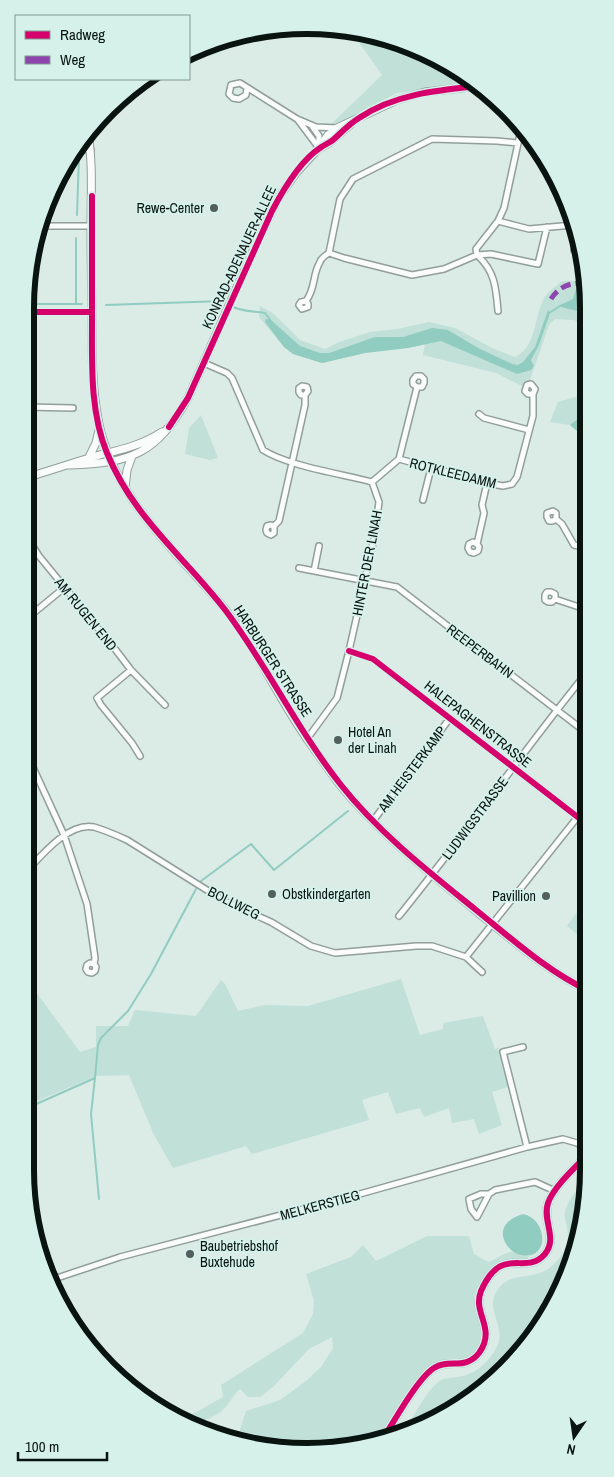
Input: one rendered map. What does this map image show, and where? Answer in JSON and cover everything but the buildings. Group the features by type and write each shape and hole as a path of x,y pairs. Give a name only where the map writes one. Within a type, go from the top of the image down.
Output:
{"street":[{"path":"258,94 246,95 235,99 230,96 229,91 231,86 236,83 258,94 297,119 312,126 337,128"},
{"name":"KONRAD-ADENAUER-ALLEE","path":"69,465 111,462 132,456 154,444 169,427 188,398 277,200 296,173 328,135 337,128 384,105 410,96 469,87"},
{"path":"246,95 247,88"},
{"name":"KONRAD-ADENAUER-ALLEE","path":"319,148 329,143 359,117"},
{"path":"297,119 319,148"},
{"path":"312,126 319,136 319,148"},
{"path":"498,311 494,277 483,260 477,255 476,249 498,221 504,208 520,136"},
{"path":"306,301 312,294 320,261 328,253 340,199 353,179 432,139 497,140 518,143"},
{"name":"HARBURGER STRASSE","path":"90,142 92,368 99,425 107,453 125,489 157,533 225,609 246,638 308,739 342,786 373,820 432,874 492,924 556,973 580,986"},
{"path":"84,149 91,150"},
{"path":"498,221 529,228 568,225"},
{"path":"46,226 91,226"},
{"path":"328,253 412,275 444,269 477,255 491,254 538,264 547,227"},
{"path":"34,312 92,312"},
{"path":"204,363 227,373 232,378 263,450 271,455 292,462 372,482"},
{"path":"399,459 417,387"},
{"path":"479,414 484,418 529,430 534,416 532,394"},
{"path":"274,526 279,521 305,406 305,395"},
{"path":"34,406 73,408"},
{"path":"88,459 96,444 99,425"},
{"name":"KONRAD-ADENAUER-ALLEE","path":"69,465 142,444 169,427"},
{"name":"ROTKLEEDAMM","path":"372,482 399,459 487,483 503,486 512,484 517,477 529,430"},
{"path":"125,489 127,470 132,456"},
{"path":"34,475 69,465"},
{"path":"423,500 431,468"},
{"name":"HINTER DER LINAH","path":"308,739 337,698 349,651 365,580 379,502 372,482"},
{"path":"477,544 484,513 482,505 487,483"},
{"path":"556,519 562,524 574,544 580,546"},
{"path":"314,571 319,546"},
{"name":"AM RUGEN END","path":"34,548 131,670 165,705"},
{"name":"REEPERBAHN","path":"299,568 397,587 580,728"},
{"path":"34,613 64,588"},
{"path":"555,599 580,607"},
{"name":"HALEPAGHENSTRASSE","path":"349,651 373,659 578,817"},
{"path":"131,670 97,698 132,742 140,756"},
{"name":"LUDWIGSTRASSE","path":"399,916 580,681"},
{"name":"AM HEISTERKAMP","path":"373,820 450,718"},
{"path":"34,770 64,835 87,904 95,958 94,964"},
{"path":"466,957 580,814"},
{"name":"BOLLWEG","path":"34,864 64,835 79,827 92,827 110,832 126,840 226,902 271,922 310,946 336,953 432,946 466,957 482,972"},
{"path":"523,1047 503,1052 527,1148"},
{"name":"MELKERSTIEG","path":"56,1278 120,1257 335,1201 527,1148 563,1139 580,1146"},
{"path":"388,1431 428,1372 439,1365 468,1362 479,1352 486,1334 486,1328 479,1310 481,1293 494,1270 503,1264 532,1262 541,1258 546,1252 551,1242 546,1210 550,1198 580,1163"},
{"path":"489,1194 481,1194 469,1199 471,1209 476,1217 489,1194 495,1190 535,1182 555,1192"}],"shaded area":[{"path":"356,38 395,48 412,55 444,70 465,84 397,93 325,130 382,75"},
{"path":"562,281 579,281 580,290 576,290 571,310 580,312 580,323 574,320 555,319 549,325 530,380 522,386 496,373 423,355 425,344 365,353 322,363 293,354 284,347 259,317 260,306 274,314 300,340 325,349 339,342 370,332 397,329 429,322 455,328 492,348 515,357 523,352 528,345 539,309 550,290"},
{"path":"576,289 580,290 580,312 558,306 573,299"},
{"path":"548,310 550,313 539,345 531,360 534,366 531,370 517,374 441,341 408,348 365,353 322,363 293,354 284,347 265,322 266,319 271,320 300,346 320,353 329,353 375,337 403,337 432,328 448,330 478,348 518,365 523,362 535,347"},
{"path":"580,396 580,417 570,425 550,422 558,402"},
{"path":"201,415 218,458 210,460 185,454 189,428"},
{"path":"580,417 580,435 577,431 570,425"},
{"path":"580,908 580,936 567,926"},
{"path":"401,979 420,1035 443,1029 443,1023 483,1016 495,1049 498,1048 508,1087 492,1092 502,1125 479,1134 474,1119 452,1123 449,1108 424,1117 420,1108 396,1114 388,1092 362,1100 369,1120 252,1154 246,1146 173,1168 154,1135 129,1075 96,1076 34,1102 34,989 80,1052 96,1047 96,1026 128,1026 135,1010 196,1016 221,980 225,984 238,1011 265,1005 308,1006"},
{"path":"580,1187 575,1223 566,1258 544,1307 524,1336 500,1363 473,1387 444,1407 409,1423 427,1395 438,1382 443,1379 464,1376 474,1372 491,1357 498,1344 499,1336 493,1304 494,1297 505,1282 547,1270 562,1256 568,1238 565,1212 574,1194"},
{"path":"523,1214 531,1217 541,1231 541,1246 537,1252 530,1255 521,1255 511,1250 506,1244 503,1233 509,1221"},
{"path":"427,1236 469,1236 474,1254 488,1262 509,1252 529,1256 527,1260 504,1260 490,1268 475,1293 475,1307 482,1335 478,1349 474,1355 468,1358 442,1361 430,1366 412,1386 381,1433 325,1443 289,1443 238,1435 246,1411 280,1400 306,1381 321,1367 333,1348 332,1337 309,1349 273,1387 260,1397 248,1397 240,1389 224,1409 214,1416 201,1421 189,1416 223,1397 221,1385 303,1333 313,1314 314,1301 306,1274 351,1257 363,1245 376,1261"}],"waterway":[{"path":"77,215 79,157"},
{"path":"76,238 76,304"},
{"path":"106,305 223,301 227,304"},
{"path":"34,304 82,304"},
{"path":"231,306 265,313 271,321"},
{"path":"549,313 560,306"},
{"path":"201,881 251,844 274,870 348,811"},
{"path":"34,1105 95,1078 98,1045 101,1038 128,1011 151,974 196,889"},
{"path":"95,1078 91,1114 99,1199"}],"marked path":[{"path":"551,299 562,288 571,284 579,284"}],"cycle path":[{"path":"169,427 188,398 272,211 287,185 306,160 333,140 355,120 387,103 417,94 469,87"},
{"path":"92,196 93,388 101,437 118,477 146,518 226,611 256,654 325,764 356,803 388,836 440,881 516,943 544,964 580,986"},
{"path":"34,312 92,312"},
{"path":"349,651 373,659 580,819"},
{"path":"388,1431 407,1400 428,1373 440,1365 468,1362 479,1353 486,1336 479,1307 481,1291 497,1268 505,1264 530,1263 545,1254 550,1242 547,1216 548,1203 560,1183 580,1162"}],"place":[{"name":"Rewe-Center","path":"214,208"},
{"name":"Hotel An der Linah","path":"338,740"},
{"name":"Obstkindergarten","path":"272,894"},
{"name":"Pavillion","path":"546,896"},
{"name":"Baubetriebshof Buxtehude","path":"190,1254"}]}
